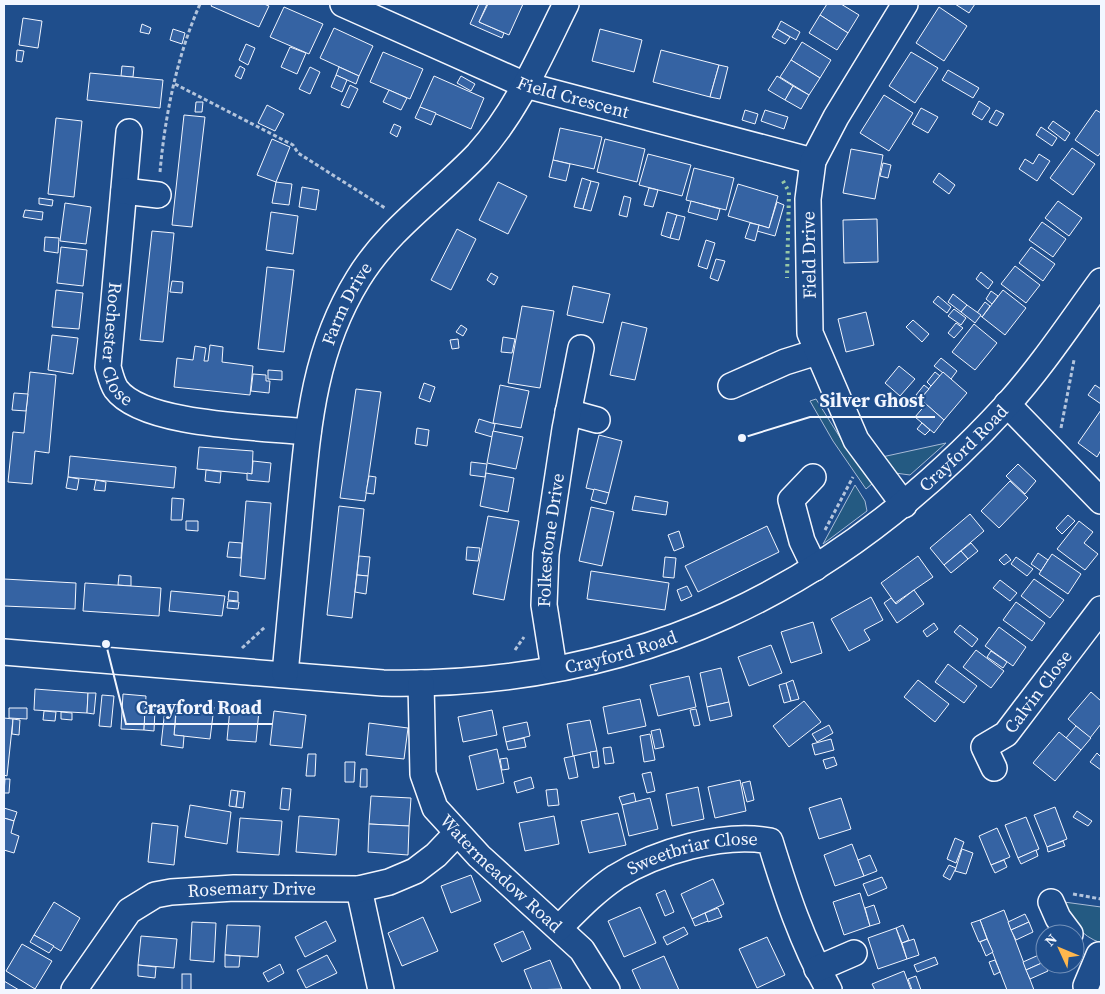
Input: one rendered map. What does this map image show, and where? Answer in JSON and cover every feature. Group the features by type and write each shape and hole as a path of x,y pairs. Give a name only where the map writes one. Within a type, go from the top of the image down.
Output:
{"street":[{"name":"Field Crescent","path":"343,4 525,85 813,161"},
{"name":"Farm Drive","path":"285,674 308,432 317,377 334,322 358,278 386,239 479,153 496,131 525,85 566,4"},
{"name":"Field Drive","path":"904,505 856,440 810,333 808,199 813,161 836,117 905,4"},
{"name":"Rochester Close","path":"129,132 108,367 116,388 132,403 152,412 174,418 308,432"},
{"path":"124,190 158,195"},
{"name":"Crayford Road","path":"4,652 383,682 421,683 507,676 554,669 627,653 685,633 749,606 848,547 904,505 945,468 1008,404 1101,281"},
{"name":"Folkestone Drive","path":"554,669 545,615 546,554 568,412 581,348"},
{"path":"731,386 785,362 817,352"},
{"path":"1008,404 1101,501"},
{"path":"568,412 597,420"},
{"path":"812,477 791,500 802,541 815,568"},
{"name":"Calvin Close","path":"994,768 984,747 1006,734 1101,609"},
{"name":"Watermeadow Road","path":"421,683 423,774 434,808 479,856 582,950 607,990"},
{"name":"Rosemary Drive","path":"74,990 129,912 155,895 171,892 234,888 359,889 389,882 414,871 436,855 457,833"},
{"name":"Sweetbriar Close","path":"560,928 599,889 617,876 658,856 705,844 753,838 770,841 797,924 817,969 829,990"},
{"path":"359,889 375,989"},
{"path":"1051,902 1062,924"},
{"path":"1085,946 1100,956 1086,986"},
{"path":"817,969 854,953"}],"path":[{"path":"158,195 162,146 181,52 200,4"},
{"path":"175,84 293,145 298,153 357,188 391,212 402,224"},
{"path":"1060,436 1075,356"},
{"path":"815,568 818,544 853,477"},
{"path":"221,668 292,603"},
{"path":"507,676 509,660 535,620 545,615"}],"shaded area":[{"path":"816,399 841,439 873,483 866,489 833,441 810,401"},
{"path":"946,443 910,475 895,473 882,457"},
{"path":"855,485 865,501 867,511 823,544"},
{"path":"1064,902 1101,907 1101,943 1085,934 1085,924 1075,924"}],"building":[{"path":"212,4 264,4 269,6 259,27 211,6"},
{"path":"479,4 487,4 479,22 504,33 502,38 470,24"},
{"path":"488,4 523,4 509,35 479,22"},
{"path":"827,4 841,4 859,15 848,33 820,15"},
{"path":"955,4 975,4 969,13"},
{"path":"284,7 323,24 309,54 270,37"},
{"path":"939,7 967,26 944,61 916,43"},
{"path":"820,15 848,33 837,50 809,33"},
{"path":"23,18 42,21 38,48 19,45"},
{"path":"781,21 800,32 796,40 777,29"},
{"path":"142,24 151,28 149,34 140,32"},
{"path":"334,28 373,46 359,76 320,58"},
{"path":"173,29 185,33 182,44 170,40"},
{"path":"600,29 642,40 634,72 592,61"},
{"path":"777,29 790,37 785,44 772,37"},
{"path":"802,42 831,60 820,78 791,60"},
{"path":"246,44 255,48 248,65 239,60"},
{"path":"290,47 306,53 297,74 281,67"},
{"path":"17,50 24,51 22,62 16,61"},
{"path":"661,50 719,65 710,97 653,82"},
{"path":"383,52 423,69 410,99 370,82"},
{"path":"911,52 938,68 915,103 889,86"},
{"path":"791,60 820,78 809,95 780,77"},
{"path":"719,65 728,67 720,99 710,97"},
{"path":"122,66 134,67 133,77 121,76"},
{"path":"240,66 245,69 241,79 235,76"},
{"path":"310,67 320,72 310,94 299,89"},
{"path":"339,67 359,76 356,84 336,75"},
{"path":"948,70 979,88 973,98 942,80"},
{"path":"90,73 163,80 160,108 87,100"},
{"path":"336,75 347,80 342,92 331,87"},
{"path":"434,76 484,98 471,129 420,107"},
{"path":"461,76 475,84 471,91 457,83"},
{"path":"777,76 793,86 785,100 768,90"},
{"path":"350,85 358,89 349,108 341,105"},
{"path":"793,86 809,95 801,109 785,100"},
{"path":"389,90 407,98 401,110 383,102"},
{"path":"884,95 913,113 889,151 860,133"},
{"path":"979,101 990,108 982,120 972,114"},
{"path":"196,102 203,102 202,112 195,112"},
{"path":"267,105 284,114 275,131 258,123"},
{"path":"420,107 436,113 431,125 415,118"},
{"path":"921,108 938,117 928,133 912,124"},
{"path":"745,110 758,114 755,124 742,120"},
{"path":"765,110 788,117 784,129 761,121"},
{"path":"996,110 1004,114 997,126 989,122"},
{"path":"1096,110 1101,113 1101,152 1098,156 1075,140"},
{"path":"184,115 205,117 192,227 172,225"},
{"path":"56,118 82,121 74,197 48,194"},
{"path":"1053,121 1070,133 1065,141 1048,128"},
{"path":"394,124 401,127 397,137 390,133"},
{"path":"1041,127 1057,138 1052,146 1036,135"},
{"path":"560,128 602,137 594,169 553,160"},
{"path":"272,139 290,147 276,182 257,175"},
{"path":"605,139 645,149 637,182 597,172"},
{"path":"1072,148 1095,164 1073,195 1050,178"},
{"path":"851,149 883,155 875,199 843,193"},
{"path":"648,154 691,165 682,196 639,185"},
{"path":"1039,154 1050,161 1037,181 1019,169 1025,159 1033,164"},
{"path":"553,160 570,164 566,181 549,177"},
{"path":"883,163 891,165 888,178 880,176"},
{"path":"694,168 734,178 726,210 686,200"},
{"path":"939,173 955,185 949,194 933,182"},
{"path":"582,178 591,181 583,209 574,207"},
{"path":"591,181 599,183 591,211 583,209"},
{"path":"276,182 292,184 289,205 272,203"},
{"path":"498,182 527,196 508,234 479,220"},
{"path":"738,184 778,196 769,228 728,216"},
{"path":"302,187 319,190 316,210 299,207"},
{"path":"649,188 658,190 653,207 644,205"},
{"path":"624,196 631,198 627,217 619,215"},
{"path":"39,198 53,200 52,206 39,204"},
{"path":"691,201 720,209 717,220 688,212"},
{"path":"1058,201 1082,218 1069,236 1045,218"},
{"path":"777,202 784,205 775,236 757,231 759,225 769,228"},
{"path":"65,203 91,207 86,244 60,241"},
{"path":"25,210 43,212 42,220 23,217"},
{"path":"271,212 298,216 293,254 266,250"},
{"path":"667,212 677,215 670,238 661,235"},
{"path":"677,215 685,217 679,240 670,238"},
{"path":"877,219 878,262 844,263 843,220"},
{"path":"1042,222 1066,239 1053,257 1029,240"},
{"path":"750,223 759,225 755,241 745,238"},
{"path":"457,229 476,239 451,290 431,280"},
{"path":"152,231 174,233 163,342 140,340"},
{"path":"45,237 59,238 58,253 44,251"},
{"path":"706,240 715,243 707,269 698,266"},
{"path":"61,247 87,250 83,286 57,283"},
{"path":"1031,247 1055,264 1043,281 1019,263"},
{"path":"716,259 725,261 718,281 710,278"},
{"path":"1015,266 1040,285 1026,303 1001,284"},
{"path":"267,267 294,270 284,352 258,349"},
{"path":"981,272 993,282 988,289 976,279"},
{"path":"491,273 498,277 494,285 487,280"},
{"path":"172,281 183,282 182,293 170,292"},
{"path":"573,286 610,294 603,323 567,315"},
{"path":"56,290 83,293 79,329 52,327"},
{"path":"1003,290 1026,308 1005,335 982,317"},
{"path":"991,291 998,296 992,304 986,299"},
{"path":"953,294 967,305 961,312 948,302"},
{"path":"938,296 951,307 947,313 933,302"},
{"path":"985,302 990,306 982,317 977,313"},
{"path":"967,305 981,315 975,323 961,312"},
{"path":"522,306 554,311 540,388 508,383"},
{"path":"954,309 966,318 961,325 948,316"},
{"path":"866,312 874,345 846,352 838,319"},
{"path":"913,320 929,334 922,342 906,327"},
{"path":"622,322 647,328 635,380 610,375"},
{"path":"956,323 963,328 954,338 948,333"},
{"path":"974,324 997,343 975,370 952,352"},
{"path":"461,325 467,329 463,336 456,332"},
{"path":"52,335 78,338 73,374 48,370"},
{"path":"503,337 515,339 512,353 501,352"},
{"path":"458,339 459,348 452,349 450,340"},
{"path":"210,345 223,347 222,362 253,366 250,395 174,387 177,358 193,360 195,346 206,348 204,361 208,361"},
{"path":"941,358 957,371 951,379 934,366"},
{"path":"899,366 915,379 900,396 885,383"},
{"path":"268,370 282,371 282,380 268,379"},
{"path":"30,372 56,375 49,453 35,451 32,484 8,482 13,432 24,433"},
{"path":"935,372 940,376 931,386 927,382"},
{"path":"943,372 967,393 944,420 920,399"},
{"path":"253,374 266,375 266,381 270,381 269,393 251,391"},
{"path":"424,383 435,387 430,402 419,398"},
{"path":"500,385 529,391 521,428 493,423"},
{"path":"924,385 929,389 920,399 916,395"},
{"path":"1095,385 1101,389 1101,404 1088,395"},
{"path":"356,389 381,392 365,501 340,498"},
{"path":"14,393 28,394 26,411 12,410"},
{"path":"926,404 944,420 934,433 915,417"},
{"path":"1101,410 1101,450 1097,457 1078,443"},
{"path":"479,419 495,424 492,437 475,432"},
{"path":"922,423 930,430 925,435 917,429"},
{"path":"417,428 429,430 427,446 415,444"},
{"path":"493,431 523,437 516,469 487,463"},
{"path":"599,435 622,441 609,493 586,488"},
{"path":"199,447 253,451 252,474 197,469"},
{"path":"70,456 176,467 174,488 68,477"},
{"path":"253,461 271,463 269,482 247,480 247,473 252,474"},
{"path":"471,462 487,464 485,477 470,475"},
{"path":"1018,464 1036,481 1025,494 1006,476"},
{"path":"206,470 221,472 220,483 205,481"},
{"path":"486,473 514,478 508,512 480,506"},
{"path":"369,476 376,477 374,494 366,493"},
{"path":"68,477 79,479 77,490 66,488"},
{"path":"96,480 106,482 105,491 94,490"},
{"path":"1010,481 1028,498 999,528 981,511"},
{"path":"594,489 609,493 606,504 591,500"},
{"path":"635,496 668,502 666,515 632,510"},
{"path":"172,498 184,499 182,520 171,520"},
{"path":"246,501 271,503 265,579 240,576"},
{"path":"339,506 364,509 352,618 327,615"},
{"path":"591,507 614,512 602,566 579,561"},
{"path":"970,514 984,531 944,565 930,548"},
{"path":"1068,515 1075,521 1062,534 1056,528"},
{"path":"488,516 519,521 504,600 473,594"},
{"path":"186,521 198,521 198,531 186,530"},
{"path":"1079,521 1093,532 1084,543 1098,554 1085,570 1057,549"},
{"path":"767,526 779,552 698,592 685,566"},
{"path":"679,531 684,547 674,551 668,535"},
{"path":"229,542 242,543 241,558 227,557"},
{"path":"971,543 978,551 968,559 961,551"},
{"path":"467,547 480,548 478,561 466,560"},
{"path":"961,551 968,559 951,573 944,565"},
{"path":"1038,553 1048,560 1041,571 1031,564"},
{"path":"1006,554 1011,560 1004,565 999,560"},
{"path":"1052,554 1081,574 1068,594 1039,574"},
{"path":"359,556 370,557 368,576 357,575"},
{"path":"918,556 933,577 895,603 881,583"},
{"path":"665,557 676,558 674,578 663,577"},
{"path":"1016,557 1033,569 1027,576 1011,564"},
{"path":"591,571 669,583 665,610 587,599"},
{"path":"119,575 131,576 131,586 118,585"},
{"path":"357,575 368,576 366,594 355,592"},
{"path":"4,579 76,583 75,609 4,606"},
{"path":"1034,579 1064,600 1050,618 1021,596"},
{"path":"1000,580 1017,593 1010,601 993,588"},
{"path":"85,583 161,588 159,616 83,611"},
{"path":"687,586 692,596 681,601 677,590"},
{"path":"914,590 924,604 897,623 884,603 891,598 896,604"},
{"path":"171,591 225,596 222,616 169,611"},
{"path":"229,591 238,592 238,601 228,600"},
{"path":"871,597 883,620 864,630 870,640 849,651 831,619"},
{"path":"228,601 239,602 238,609 227,608"},
{"path":"1016,602 1045,623 1032,641 1003,620"},
{"path":"813,622 822,653 791,663 781,632"},
{"path":"934,623 938,629 927,637 923,631"},
{"path":"960,625 978,639 972,647 954,632"},
{"path":"999,627 1026,647 1013,666 985,646"},
{"path":"771,645 782,673 749,686 738,657"},
{"path":"976,650 1004,671 991,688 963,667"},
{"path":"991,651 1007,662 1003,668 987,657"},
{"path":"948,664 977,686 964,703 935,682"},
{"path":"721,668 729,702 707,707 700,673"},
{"path":"689,676 696,707 658,716 650,685"},
{"path":"793,680 799,699 791,701 786,683"},
{"path":"918,680 949,704 935,722 904,697"},
{"path":"786,683 791,701 784,703 779,685"},
{"path":"35,689 88,693 87,713 34,710"},
{"path":"1091,692 1101,701 1101,724 1090,738 1068,719"},
{"path":"88,693 96,693 94,714 87,713"},
{"path":"123,694 146,696 144,730 121,729"},
{"path":"102,695 114,696 111,727 99,726"},
{"path":"640,699 646,726 608,734 603,707"},
{"path":"804,701 821,722 789,747 773,726"},
{"path":"729,702 732,716 710,721 707,707"},
{"path":"177,703 214,707 210,739 174,735"},
{"path":"9,708 27,708 27,719 9,718"},
{"path":"145,708 155,709 154,731 144,730"},
{"path":"230,708 259,710 256,742 227,740"},
{"path":"165,709 176,710 174,735 184,736 183,748 161,745"},
{"path":"696,709 700,725 694,726 690,710"},
{"path":"492,710 497,735 463,742 458,717"},
{"path":"44,711 56,712 55,721 43,720"},
{"path":"274,711 306,715 302,748 270,745"},
{"path":"61,712 72,713 72,720 61,719"},
{"path":"4,718 13,719 7,776 4,775"},
{"path":"13,719 20,720 19,735 12,734"},
{"path":"590,720 597,751 573,756 567,724"},
{"path":"527,722 530,736 506,742 503,727"},
{"path":"369,723 408,728 404,759 366,755"},
{"path":"829,725 833,733 817,742 812,734"},
{"path":"1076,726 1091,738 1081,750 1066,738"},
{"path":"660,729 664,747 655,749 651,731"},
{"path":"1059,732 1081,750 1055,781 1033,763"},
{"path":"650,734 655,760 644,762 640,736"},
{"path":"524,738 526,747 508,750 506,742"},
{"path":"831,739 834,750 815,755 812,744"},
{"path":"611,747 614,763 605,764 603,748"},
{"path":"497,749 504,783 477,790 469,756"},
{"path":"597,751 599,767 593,768 590,752"},
{"path":"1097,753 1101,757 1101,770 1090,762"},
{"path":"308,754 316,754 315,776 306,776"},
{"path":"574,756 578,777 569,779 564,758"},
{"path":"834,757 837,765 826,769 823,760"},
{"path":"507,758 509,769 502,770 500,759"},
{"path":"345,762 355,762 354,782 345,782"},
{"path":"361,769 367,769 367,787 360,787"},
{"path":"651,772 655,791 647,793 642,774"},
{"path":"531,777 534,788 517,793 514,782"},
{"path":"5,779 10,779 9,793 4,793"},
{"path":"740,780 746,811 715,818 708,787"},
{"path":"750,781 754,800 747,802 742,783"},
{"path":"698,787 704,819 672,826 666,794"},
{"path":"282,788 291,789 289,810 280,809"},
{"path":"557,789 559,805 548,806 546,790"},
{"path":"231,790 238,791 236,807 229,806"},
{"path":"238,791 245,792 243,808 236,807"},
{"path":"634,793 636,802 622,805 619,797"},
{"path":"371,796 411,798 409,826 369,824"},
{"path":"650,798 658,829 629,836 622,805"},
{"path":"841,798 851,829 819,839 809,808"},
{"path":"190,805 231,812 227,844 185,837"},
{"path":"1055,807 1067,839 1047,847 1034,815"},
{"path":"4,808 17,812 14,821 4,818"},
{"path":"1077,811 1092,821 1088,826 1073,817"},
{"path":"618,813 626,845 589,853 581,821"},
{"path":"299,816 339,819 336,855 296,852"},
{"path":"554,816 559,844 525,851 519,823"},
{"path":"1026,817 1039,849 1018,858 1005,825"},
{"path":"4,818 14,821 11,833 19,836 14,853 4,850"},
{"path":"240,818 282,821 279,855 237,852"},
{"path":"152,823 178,826 174,865 148,862"},
{"path":"369,824 409,826 408,855 368,852"},
{"path":"997,828 1010,857 991,865 979,836"},
{"path":"955,838 964,842 956,863 947,859"},
{"path":"1063,841 1065,846 1048,852 1047,847"},
{"path":"852,844 864,876 835,886 824,855"},
{"path":"962,849 973,853 966,874 955,871"},
{"path":"1036,850 1038,856 1021,864 1018,858"},
{"path":"870,855 877,871 864,876 858,860"},
{"path":"1004,860 1007,867 995,873 991,865"},
{"path":"949,865 956,868 950,880 943,876"},
{"path":"471,875 481,901 451,913 441,886"},
{"path":"882,877 887,888 868,896 863,884"},
{"path":"713,879 724,904 692,919 681,894"},
{"path":"665,890 674,912 665,916 656,894"},
{"path":"860,893 870,926 844,935 833,902"},
{"path":"54,902 80,918 61,951 34,935"},
{"path":"874,905 880,923 870,926 865,908"},
{"path":"640,907 656,943 624,957 608,921"},
{"path":"718,908 722,917 708,922 705,913"},
{"path":"1004,910 1034,990 1007,990 980,920"},
{"path":"705,913 708,921 695,926 692,919"},
{"path":"1025,914 1029,922 1011,930 1008,922"},
{"path":"423,917 438,951 402,966 388,933"},
{"path":"980,920 987,939 979,942 971,923"},
{"path":"326,921 336,941 305,957 295,937"},
{"path":"192,922 216,923 214,962 190,960"},
{"path":"1029,922 1033,932 1016,940 1011,930"},
{"path":"227,925 260,926 258,957 225,955"},
{"path":"903,925 909,940 902,943 896,928"},
{"path":"684,927 688,934 667,945 663,937"},
{"path":"896,928 907,959 878,969 868,938"},
{"path":"523,931 531,949 502,962 494,944"},
{"path":"34,935 54,946 49,953 30,942"},
{"path":"141,936 177,939 174,968 138,965"},
{"path":"767,937 785,975 757,988 739,949"},
{"path":"914,939 919,955 907,959 902,943"},
{"path":"987,939 993,952 986,956 980,942"},
{"path":"22,944 52,961 35,989 6,971"},
{"path":"225,955 240,956 239,967 225,967"},
{"path":"327,955 337,973 306,988 297,970"},
{"path":"664,956 679,990 641,990 632,970"},
{"path":"935,957 938,964 917,972 914,965"},
{"path":"1035,957 1035,966 1026,970 1023,962"},
{"path":"550,960 562,989 532,990 524,970"},
{"path":"995,960 1000,972 994,975 989,962"},
{"path":"280,964 284,973 268,982 263,973"},
{"path":"138,965 156,967 155,978 138,976"},
{"path":"1035,966 1035,974 1041,974 1030,979 1026,970"},
{"path":"904,971 911,990 875,990 872,984"},
{"path":"182,974 191,974 191,990 182,990"},
{"path":"916,976 921,990 912,990 908,979"},
{"path":"4,981 19,990 4,990"}],"hedge":[{"path":"783,181 789,192 787,278"}],"place":[{"name":"Silver Ghost","path":"742,438"},
{"name":"Crayford Road","path":"106,644"}]}
